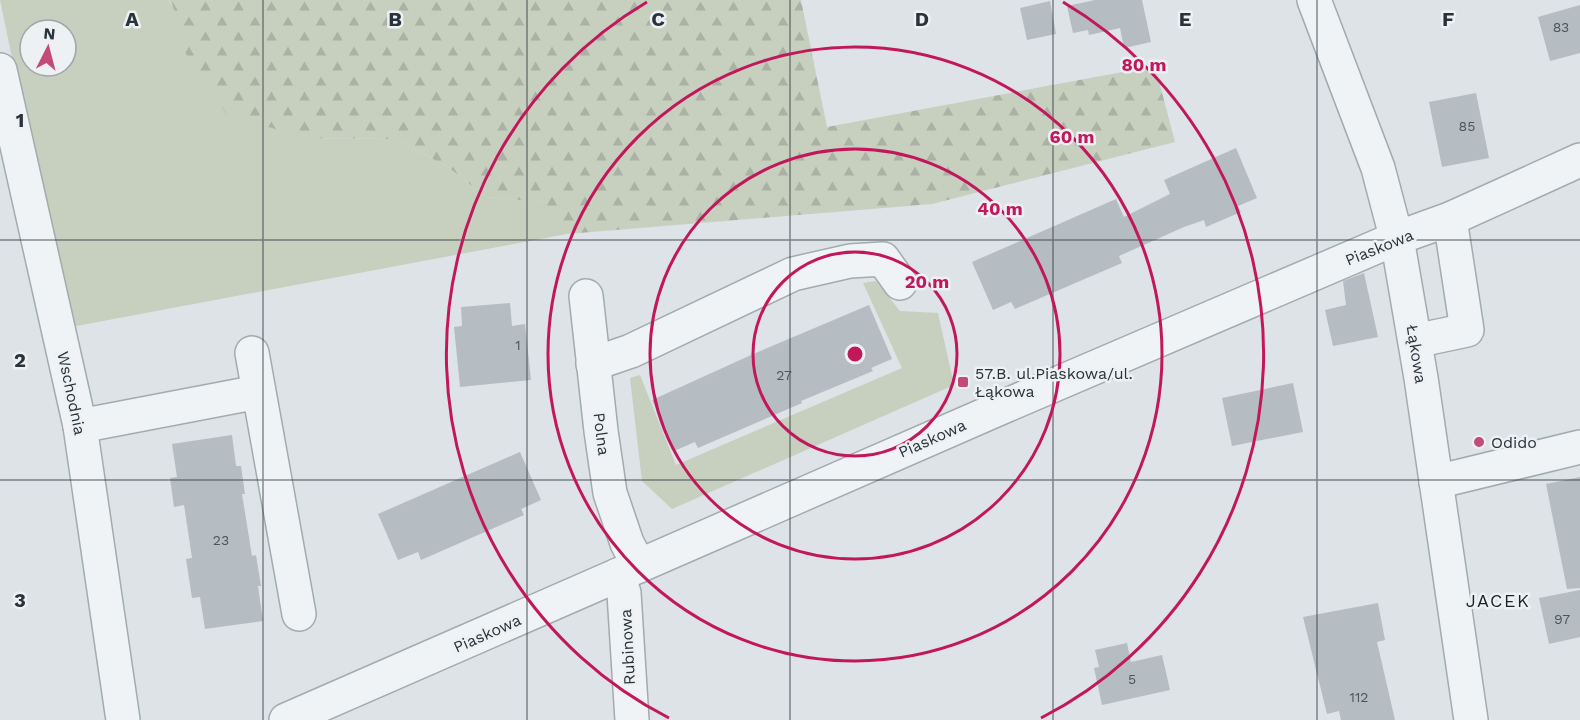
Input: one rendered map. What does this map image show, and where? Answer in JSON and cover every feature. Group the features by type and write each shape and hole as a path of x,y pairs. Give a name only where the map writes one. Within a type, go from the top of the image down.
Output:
{"street":[{"name":"Łąkowa","path":"1314,0 1378,168 1397,237 1471,720"},
{"name":"Wschodnia","path":"0,70 80,426 123,720"},
{"name":"Piaskowa","path":"286,720 1005,406 1397,237 1450,219 1580,160"},
{"path":"1414,341 1467,330 1450,219"},
{"path":"593,364 631,351 793,274 850,261 884,259 900,283"},
{"name":"Polna","path":"586,296 610,494 627,543 629,570"},
{"path":"252,353 299,614"},
{"path":"80,426 258,392"},
{"path":"1436,482 1580,447"},
{"name":"Rubinowa","path":"629,570 624,593 632,720"}],"green space":[{"path":"0,0 168,0 306,138 395,139 448,167 486,197 545,202 567,234 71,327 52,250"},
{"path":"168,0 801,0 827,127 1155,66 1175,142 932,204 567,234 544,202 486,197 448,167 395,139 306,138 227,115 186,54 172,3"},
{"path":"876,281 900,311 938,313 954,385 672,509 642,481 630,378 640,375 676,465 902,368 863,283"}],"building":[{"path":"1095,0 1142,0 1151,42 1124,48 1120,28 1089,35 1088,30 1073,33 1067,6"},
{"path":"1050,1 1056,34 1027,40 1020,8"},
{"path":"1580,5 1580,53 1550,61 1538,17"},
{"path":"1476,93 1489,158 1442,167 1429,102"},
{"path":"1236,148 1257,198 1238,206 1241,212 1206,227 1204,220 1184,227 1119,256 1122,263 1015,309 1011,302 993,310 972,262 1116,199 1124,217 1170,194 1164,180"},
{"path":"1364,273 1378,337 1333,346 1325,310 1346,305 1343,281"},
{"path":"510,303 512,326 525,324 531,380 460,387 454,327 462,326 461,307"},
{"path":"869,305 892,359 871,368 873,371 698,448 695,442 674,451 652,400"},
{"path":"1293,383 1303,432 1232,446 1222,398"},
{"path":"232,435 236,466 241,466 245,494 242,494 252,556 256,555 263,621 205,629 200,597 192,598 186,559 192,558 184,505 174,507 170,478 177,477 172,444"},
{"path":"520,452 541,500 521,509 524,515 421,560 418,552 398,560 378,514"},
{"path":"1580,477 1580,588 1567,589 1546,484"},
{"path":"1580,590 1580,637 1549,644 1539,598"},
{"path":"1378,603 1385,640 1377,642 1395,720 1341,720 1339,711 1327,714 1303,617"},
{"path":"1127,643 1131,662 1162,655 1170,690 1102,705 1094,668 1099,667 1095,650"}],"place":[{"name":"57.B. ul.Piaskowa/ul. Łąkowa","path":"963,382"},
{"name":"Odido","path":"1479,442"}],"district":[{"name":"JACEK","path":"1498,601"}]}
